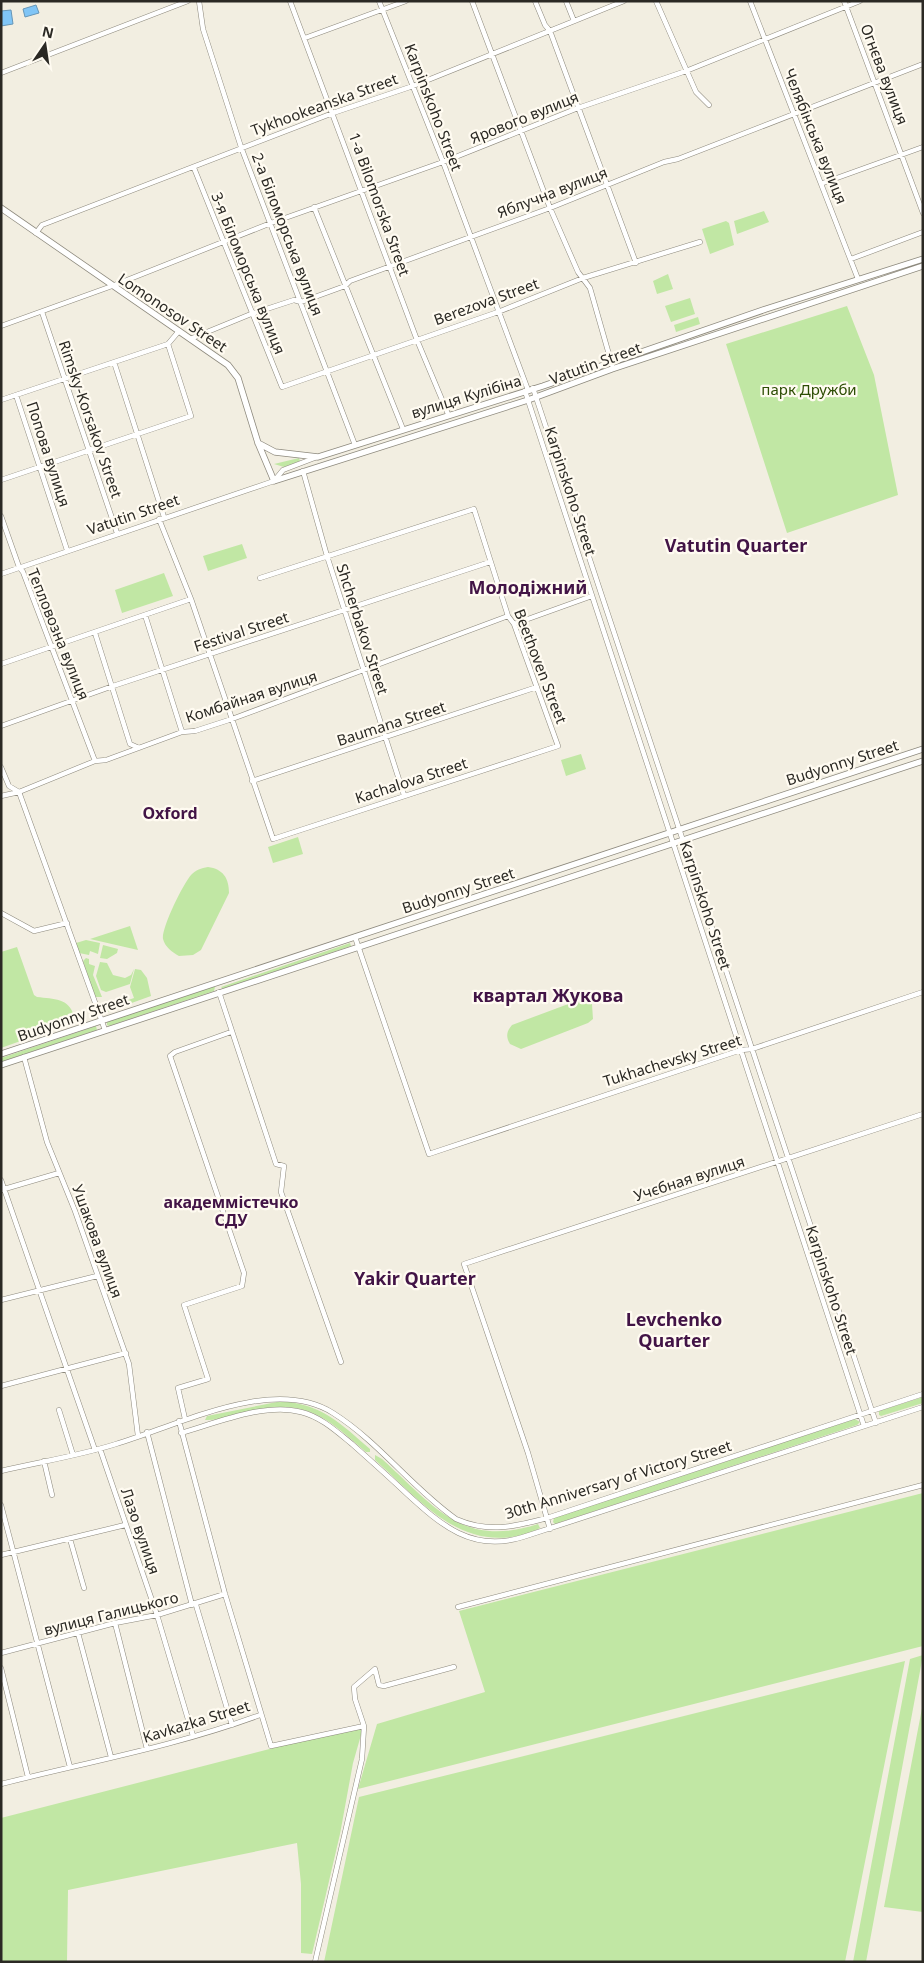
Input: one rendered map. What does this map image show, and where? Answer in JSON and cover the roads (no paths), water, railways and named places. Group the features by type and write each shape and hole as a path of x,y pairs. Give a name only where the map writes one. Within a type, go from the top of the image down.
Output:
{"main road":[{"name":"Lomonosov Street","path":"1,208 222,360 234,371 258,443 274,480"},
{"name":"Vatutin Street","path":"612,361 923,259"},
{"name":"Vatutin Street","path":"274,480 528,400 612,369 923,266"},
{"name":"вулиця Кулібіна","path":"355,445 448,414 529,390 612,361"},
{"path":"258,443 276,452 318,457"},
{"name":"Vatutin Street","path":"318,457 355,445"},
{"name":"Budyonny Street","path":"1,1054 923,749"},
{"name":"Budyonny Street","path":"1,1065 923,761"},
{"path":"216,982 219,992"}],"street":[{"path":"1,73 188,1"},
{"name":"2-а Біломорська вулиця","path":"199,1 203,29 241,147 355,445"},
{"name":"1-a Bilomorska Street","path":"290,1 334,113 417,340 448,414"},
{"name":"Karpinskoho Street","path":"379,1 443,162 498,312 529,390 536,397 876,1422"},
{"path":"305,38 406,1"},
{"path":"472,1 550,208 578,272 590,288 612,361 612,369"},
{"path":"535,1 545,26 550,31 636,263"},
{"path":"566,1 574,21"},
{"name":"Tykhookeanska Street","path":"36,233 42,225 194,168 241,147 413,86 624,1"},
{"path":"656,1 696,92 709,105"},
{"name":"Челябінська вулиця","path":"750,1 858,280"},
{"name":"Огнєва вулиця","path":"844,1 923,213"},
{"name":"Ярового вулиця","path":"1,326 223,244 314,207 443,162 578,108 686,71 860,1"},
{"name":"Яблучна вулиця","path":"190,339 251,314 294,300 301,302 345,286 350,281 470,235 550,208 664,162 678,159 923,64"},
{"path":"822,183 923,147"},
{"name":"3-я Біломорська вулиця","path":"194,168 251,314 282,387"},
{"path":"314,207 403,429"},
{"path":"851,259 923,232"},
{"name":"Berezova Street","path":"282,387 498,312 583,278 700,242"},
{"name":"Rimsky-Korsakov Street","path":"42,312 117,533"},
{"path":"1,400 168,344 180,331"},
{"path":"1,480 190,416 168,344"},
{"path":"114,362 164,517"},
{"name":"Karpinskoho Street","path":"529,390 528,400 864,1426"},
{"name":"Попова вулиця","path":"16,395 41,466 67,550"},
{"name":"Vatutin Street","path":"1,574 274,480 283,470 318,457"},
{"name":"Shcherbakov Street","path":"303,470 327,556 404,795"},
{"name":"Beethoven Street","path":"327,556 474,509 508,616 514,624 558,746"},
{"name":"Тепловозна вулиця","path":"1,516 18,567 23,572 95,761"},
{"path":"159,519 191,599 252,781"},
{"path":"260,578 327,556"},
{"name":"Festival Street","path":"1,726 112,686 490,562"},
{"path":"514,624 592,596"},
{"path":"1,664 191,599"},
{"path":"146,615 182,732"},
{"name":"Комбайная вулиця","path":"1,796 19,792 95,761 106,760 182,732 195,731 232,719 508,616"},
{"path":"95,633 130,744 139,748"},
{"name":"Baumana Street","path":"252,781 537,688"},
{"name":"Kachalova Street","path":"252,781 273,839 558,746"},
{"path":"1,767 8,786 19,792 105,1030"},
{"path":"1,913 34,930 67,923"},
{"path":"355,937 358,946"},
{"name":"Tukhachevsky Street","path":"358,946 428,1154 923,992"},
{"path":"219,992 276,1164 284,1166 281,1192 341,1362"},
{"path":"185,1419 178,1388 208,1379 184,1305 242,1286 244,1273 170,1056 175,1052 231,1032"},
{"name":"Ушакова вулиця","path":"24,1058 48,1142 126,1353 138,1436"},
{"name":"Учєбная вулиця","path":"546,1518 528,1453 464,1264 923,1114"},
{"path":"3,1189 59,1173"},
{"name":"Лазо вулиця","path":"1,1180 38,1290 157,1616 193,1736"},
{"path":"1,1300 97,1276"},
{"path":"1,1386 126,1353"},
{"name":"30th Anniversary of Victory Street","path":"1,1471 98,1450 185,1419 263,1399 292,1399 315,1404 348,1423 456,1519 470,1525 501,1529 546,1518 923,1394"},
{"name":"30th Anniversary of Victory Street","path":"182,1433 257,1412 274,1409 300,1412 327,1423 439,1523 457,1534 477,1540 504,1541 550,1528 923,1407"},
{"path":"59,1410 73,1455"},
{"path":"179,1421 225,1594 260,1714"},
{"path":"147,1432 194,1605 232,1725"},
{"path":"44,1461 52,1495"},
{"path":"458,1607 923,1485"},
{"path":"1,1505 15,1552 70,1767"},
{"path":"546,1518 550,1528"},
{"path":"1,1555 125,1525"},
{"path":"70,1539 84,1588"},
{"name":"вулиця Галицького","path":"1,1653 115,1623 157,1616 225,1594"},
{"path":"115,1623 147,1749"},
{"path":"78,1633 111,1756"},
{"path":"315,1962 362,1758 364,1726 355,1698 354,1687 375,1669 379,1685 384,1686 454,1667"},
{"path":"1,1668 28,1777"},
{"name":"Kavkazka Street","path":"1,1784 111,1756 147,1749 232,1725 260,1714 271,1746 364,1726"}],"water":[{"path":"36,5 39,13 25,17 23,9"},
{"path":"11,10 13,24 1,26 1,11"}],"district":[{"name":"Vatutin Quarter","path":"736,545"},
{"name":"Молодіжний","path":"528,587"},
{"name":"Oxford","path":"170,813"},
{"name":"квартал Жукова","path":"548,995"},
{"name":"академмістечко СДУ","path":"231,1211"},
{"name":"Yakir Quarter","path":"415,1278"},
{"name":"Levchenko Quarter","path":"674,1329"}],"park label":[{"name":"парк Дружби","path":"809,389"}]}
